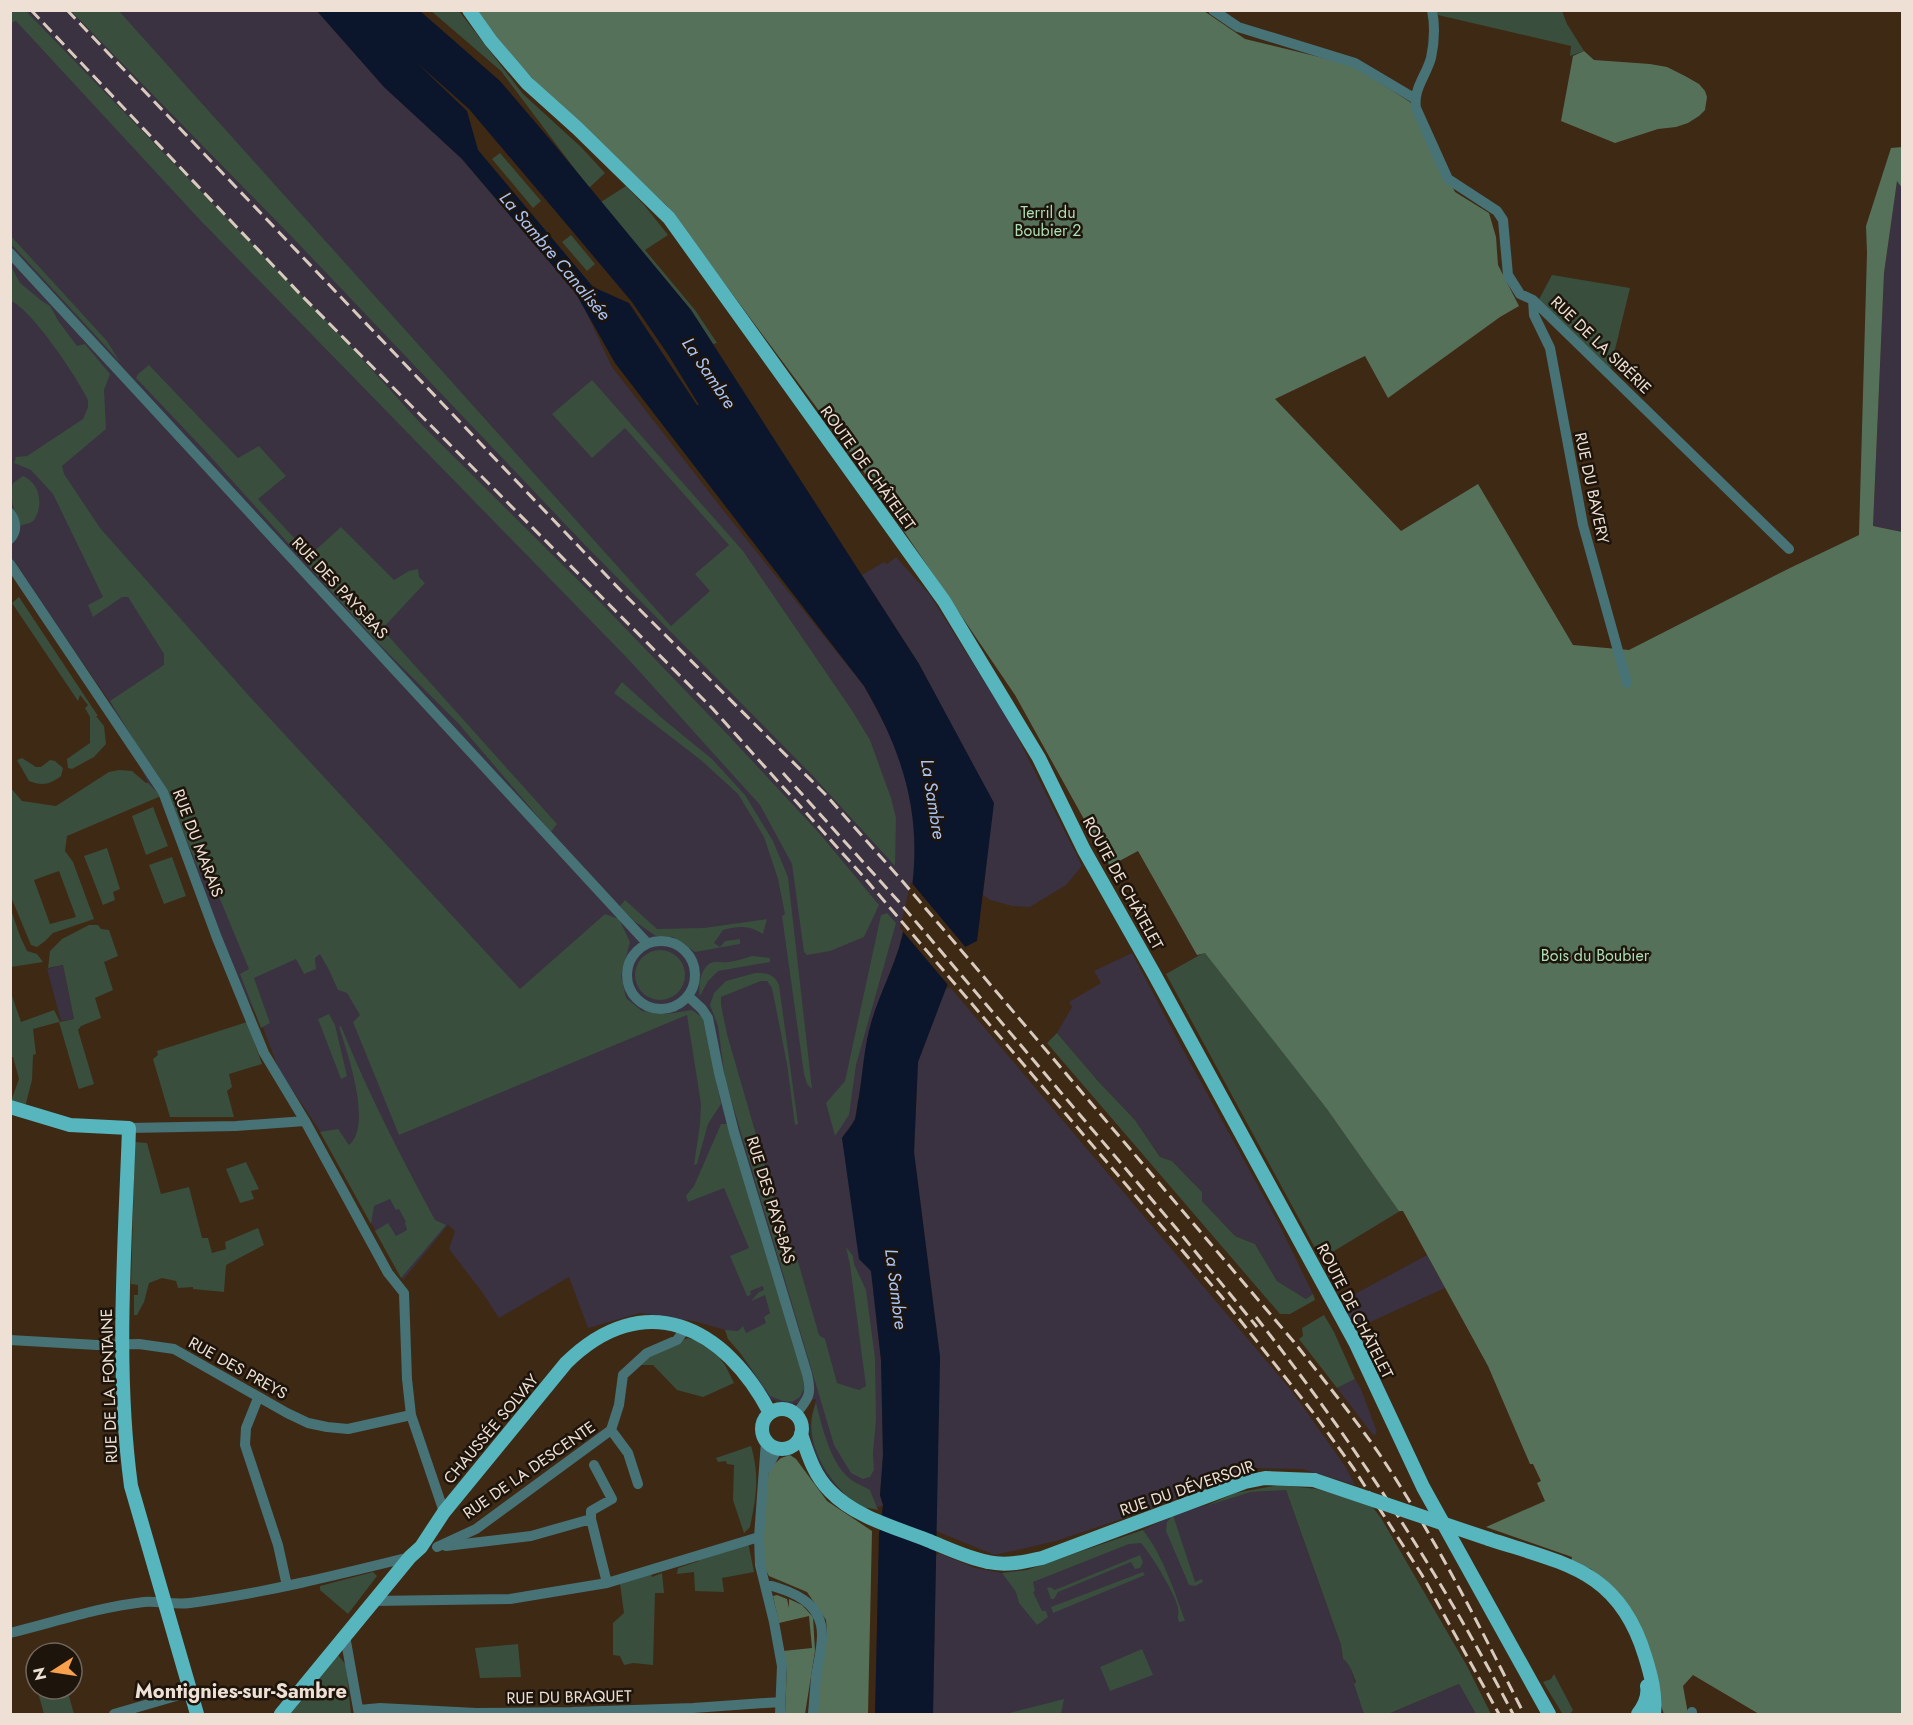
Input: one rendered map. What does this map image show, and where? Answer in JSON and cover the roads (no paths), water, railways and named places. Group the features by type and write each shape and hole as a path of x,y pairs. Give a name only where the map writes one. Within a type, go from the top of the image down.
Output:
{"main road":[{"name":"ROUTE DE CHÂTELET","path":"469,10 491,41 527,83 577,128 669,218 950,611 1039,758 1084,850 1356,1344 1423,1487 1549,1714"},
{"path":"10,1107 70,1125 129,1128"},
{"name":"RUE DE LA FONTAINE","path":"129,1128 121,1345 127,1460 131,1486 197,1714"},
{"name":"CHAUSSÉE SOLVAY","path":"280,1714 410,1557 421,1547 444,1512 566,1363 584,1346 609,1331 626,1325 648,1322 686,1328 703,1335 724,1351 762,1398 770,1413"},
{"path":"785,1409 796,1414 801,1423 799,1440 778,1446 762,1429 770,1413 785,1409"},
{"name":"RUE DU DÉVERSOIR","path":"801,1434 809,1461 829,1491 843,1503 871,1518 989,1563 1015,1564 1042,1558 1245,1482 1265,1478 1314,1480 1571,1566 1605,1586 1619,1601 1639,1636 1654,1692 1655,1714"},
{"name":"RUE DU DÉVERSOIR","path":"778,1446 809,1461"},
{"name":"RUE DU DÉVERSOIR","path":"1638,1714 1648,1693 1639,1636"}],"street":[{"path":"1213,10 1238,27 1355,63 1414,98 1431,58 1434,23 1432,10"},
{"name":"RUE DE LA SIBÉRIE","path":"1414,98 1416,108 1448,179 1497,212 1503,220 1508,276 1520,294 1533,300 1789,549"},
{"name":"RUE DES PAYS-BAS","path":"10,253 647,944"},
{"name":"RUE DU BAVERY","path":"1533,300 1534,315 1550,348 1583,525 1627,683"},
{"path":"10,513 16,528 10,539"},
{"name":"RUE DU MARAIS","path":"10,564 163,792 264,1053 388,1273 404,1293 407,1379 411,1415 444,1512"},
{"path":"658,941 679,946 687,952 693,962 695,973 694,985 688,996 680,1004 670,1008 648,1007 631,992 627,981 627,969 631,959 647,944 658,941"},
{"name":"RUE DES PAYS-BAS","path":"688,996 708,1018 734,1132 807,1374 809,1394 807,1401 796,1414"},
{"path":"129,1128 236,1126 304,1121"},
{"name":"RUE DE LA DESCENTE","path":"437,1547 476,1528 611,1430 619,1405 622,1375 646,1353 677,1340 686,1328"},
{"name":"RUE DES PREYS","path":"10,1340 139,1344 174,1349 258,1398 308,1423 327,1427 348,1429 411,1415"},
{"path":"258,1398 246,1428 245,1445 278,1545 287,1586"},
{"path":"611,1430 627,1453 638,1484"},
{"path":"778,1446 765,1474 759,1537 760,1565 782,1666 780,1714"},
{"path":"594,1465 612,1499 591,1511 591,1520 607,1583"},
{"path":"421,1547 531,1536 591,1520"},
{"path":"373,1601 510,1599 607,1583 759,1537"},
{"path":"10,1633 114,1606 147,1602 187,1604 287,1586 410,1557"},
{"path":"765,1584 800,1596 819,1617 822,1634 813,1714"},
{"path":"345,1636 359,1712"},
{"path":"114,1714 190,1692"},
{"name":"RUE DU BRAQUET","path":"359,1712 380,1708 510,1714 693,1708 780,1702"}],"water":[{"path":"317,11 420,11 500,81 553,143 691,310 919,664 994,803 977,941 961,949 918,1062 914,1152 940,1357 933,1714 875,1714 879,1534 883,1505 880,1495 883,1455 881,1360 871,1271 859,1259 842,1138 856,1117 869,1029 899,948 908,912 913,878 914,845 912,813 906,781 882,718 864,686 615,363 575,292 462,159 384,87","holes":["415,61 469,109 632,302 699,405 629,303 593,287 478,150 467,111"]}],"railway":[{"path":"31,10 302,296 712,708 862,875 1221,1296 1315,1415 1354,1469 1422,1575 1499,1714"},
{"path":"67,10 625,595 825,794 904,883 1294,1342 1359,1426 1400,1486 1438,1550 1524,1714"},
{"path":"783,773 900,903 1176,1228 1257,1327"},
{"path":"1256,1317 1327,1412 1394,1510 1456,1610 1513,1714"}],"district":[{"name":"Montignies-sur-Sambre","path":"241,1691"}],"park label":[{"name":"Terril du Boubier 2","path":"1048,221"},
{"name":"Bois du Boubier","path":"1595,955"}],"water label":[{"name":"La Sambre Canalisée","path":"555,256"},
{"name":"La Sambre","path":"709,373"},
{"name":"La Sambre","path":"933,799"},
{"name":"La Sambre","path":"896,1289"}]}
